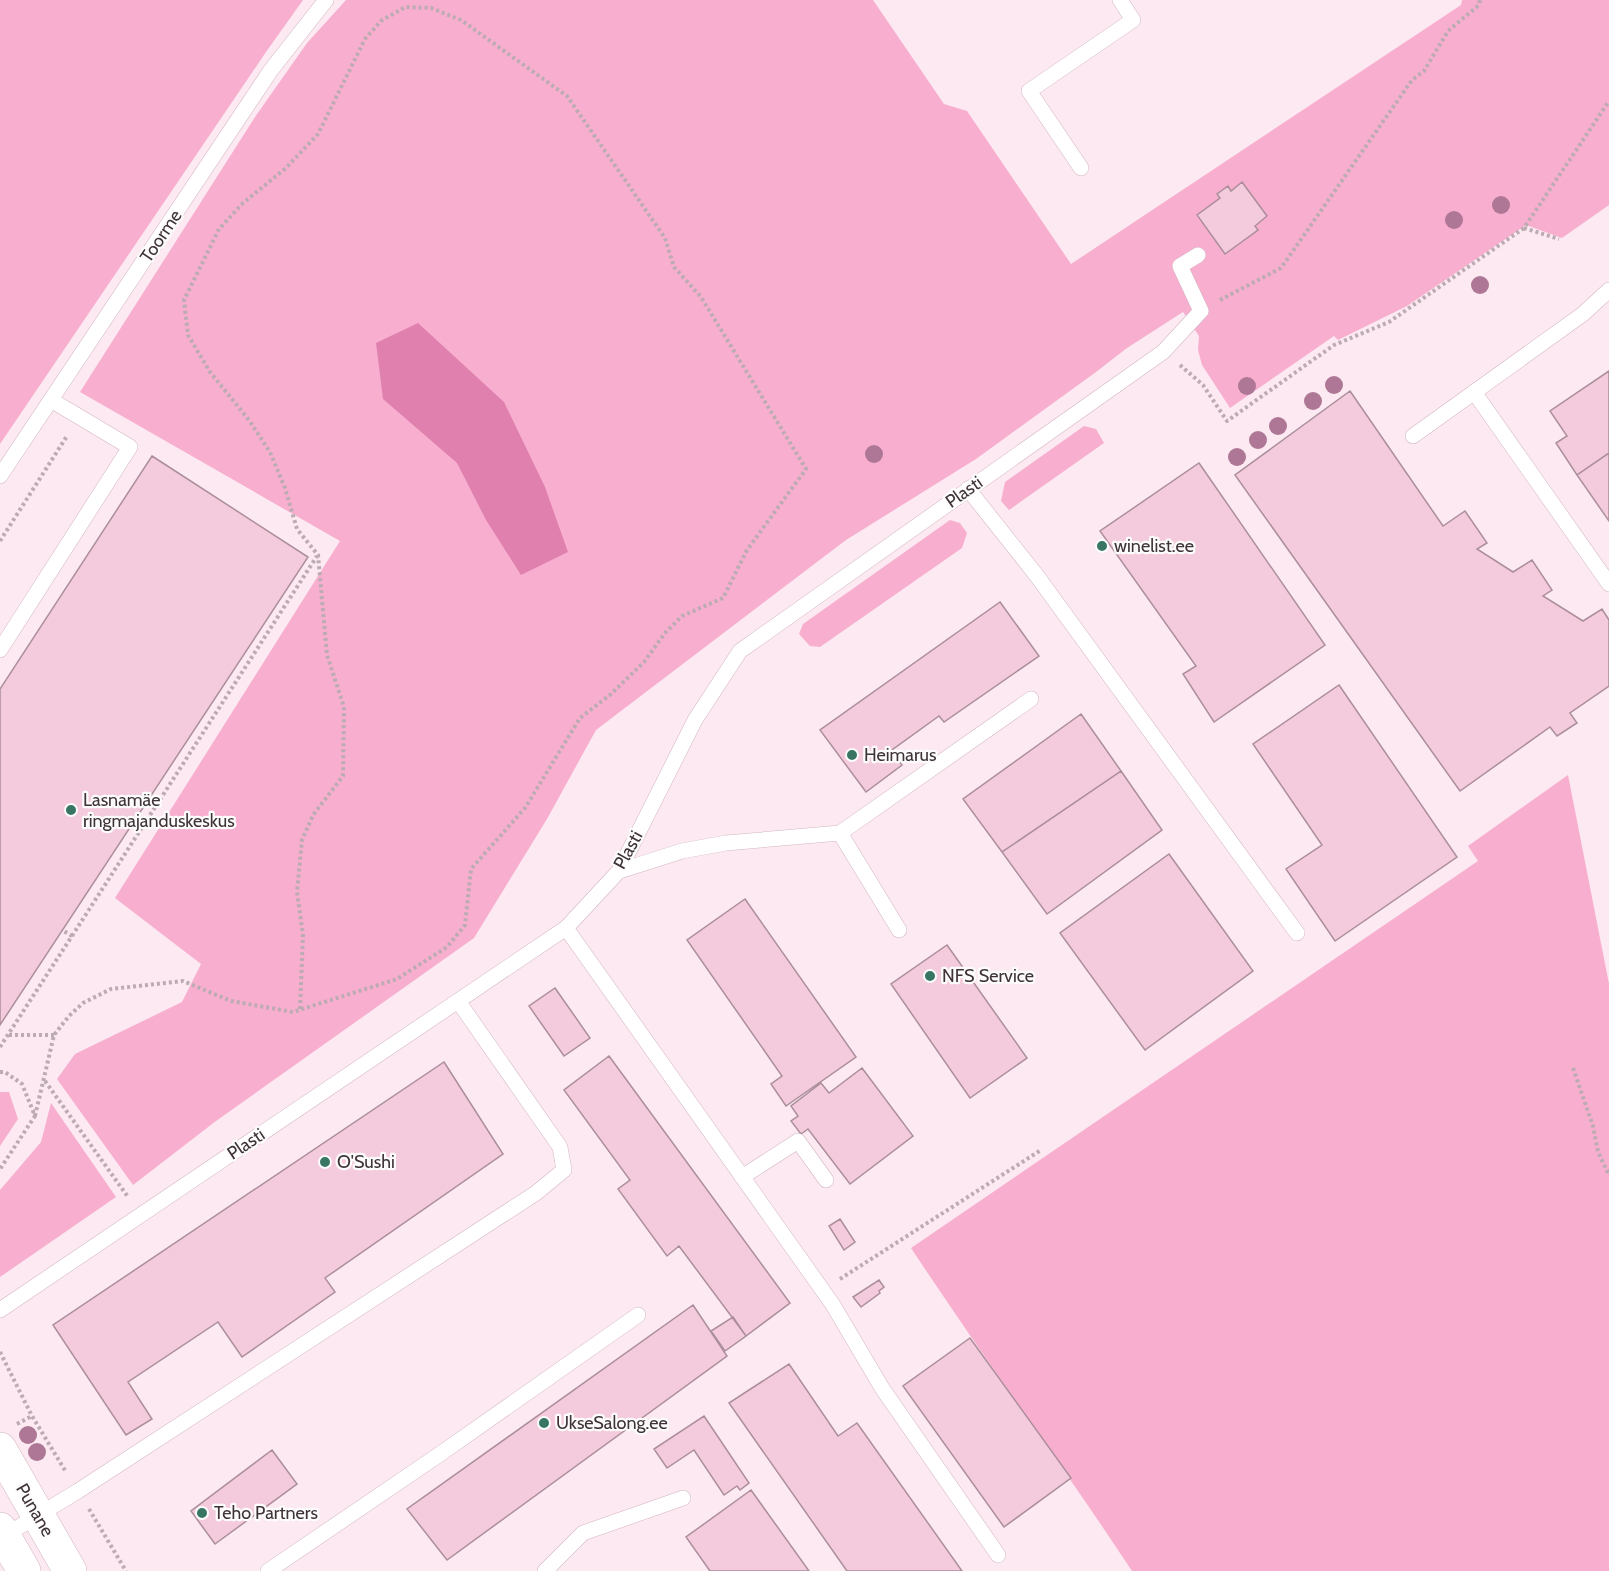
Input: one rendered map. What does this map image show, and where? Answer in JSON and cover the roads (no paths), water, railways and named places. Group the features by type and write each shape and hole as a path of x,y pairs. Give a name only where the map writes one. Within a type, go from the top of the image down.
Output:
{"main road":[{"name":"Punane","path":"0,1449 70,1571"},
{"path":"2,1533 24,1571"}],"lane":[{"name":"Toorme","path":"0,476 272,70 326,0"},
{"path":"1081,168 1029,91 1133,20 1120,0"},
{"name":"Plasti","path":"0,1310 566,928 619,871 695,720 740,651 1163,352 1201,311 1180,266 1198,255"},
{"path":"1413,436 1582,314 1609,290"},
{"path":"1474,392 1609,584"},
{"path":"0,650 130,447 51,400"},
{"path":"968,489 1037,576 1297,933"},
{"path":"619,871 682,850 726,843 840,832 1031,699"},
{"path":"840,832 899,930"},
{"path":"566,928 833,1305 882,1388 998,1555"},
{"path":"2,1533 78,1491 536,1193 564,1170 560,1148 458,1001"},
{"path":"742,1177 798,1141 826,1180"},
{"path":"267,1571 440,1454 638,1315"},
{"path":"544,1571 583,1533 683,1498"}],"place":[{"name":"winelist.ee","path":"1102,546"},
{"name":"Heimarus","path":"852,755"},
{"name":"Lasnamäe ringmajanduskeskus","path":"71,810"},
{"name":"NFS Service","path":"930,976"},
{"name":"O'Sushi","path":"325,1162"},
{"name":"UkseSalong.ee","path":"544,1423"},
{"name":"Teho Partners","path":"202,1513"}]}
